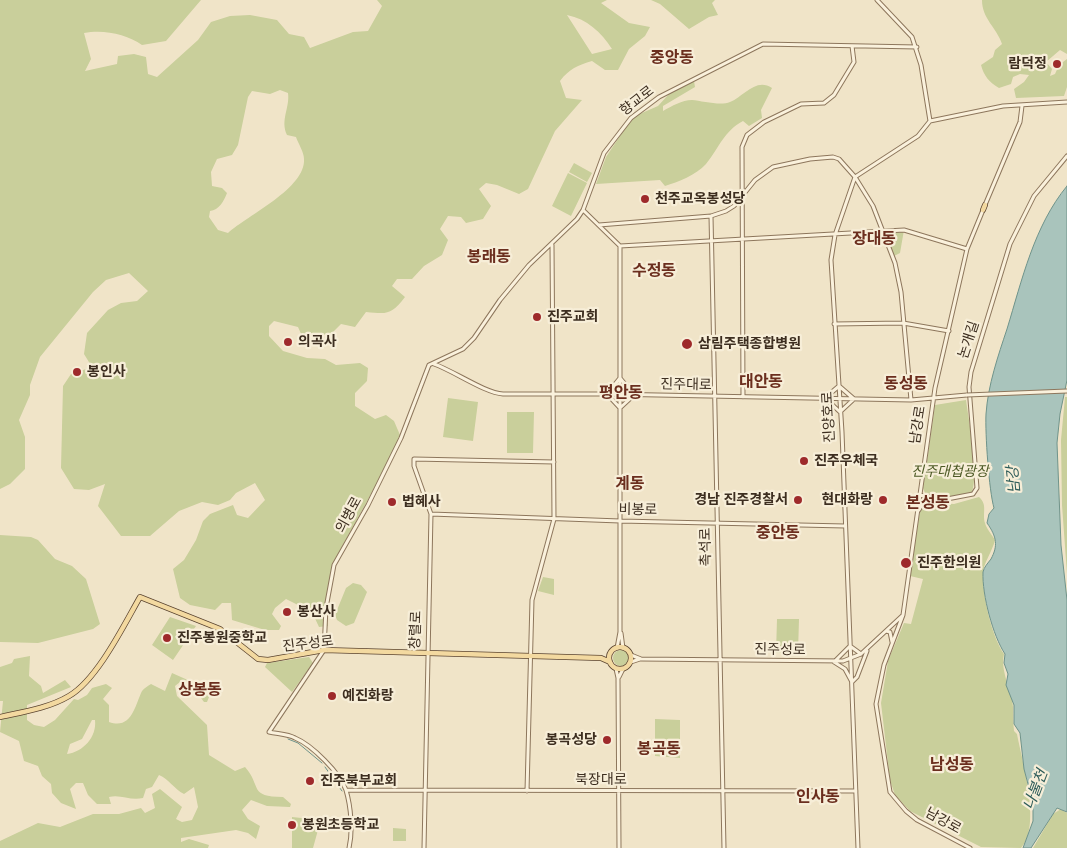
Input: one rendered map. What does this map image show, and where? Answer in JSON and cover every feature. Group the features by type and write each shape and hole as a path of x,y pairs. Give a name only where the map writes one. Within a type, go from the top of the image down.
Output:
{"main road":[{"name":"진주성로","path":"0,717 53,704 71,695 102,661 140,597 220,630 258,659 268,660 324,650 601,658"},
{"path":"617,648 623,648 631,655 631,662 622,670 616,669 610,662 601,658 610,655 617,648"},
{"path":"610,655 610,662"}],"street":[{"path":"877,0 912,37 916,47 930,121"},
{"name":"향교로","path":"584,210 606,150 631,118 659,97 763,44 916,47"},
{"path":"743,397 742,147 747,135 754,128 797,105 824,103 834,95 854,62 852,46"},
{"path":"855,177 918,136 930,121 1003,106 1067,102"},
{"name":"남강로","path":"970,848 917,820 906,812 890,792 876,704 884,665 903,615 933,399 967,249 1020,122 1022,106"},
{"name":"논개길","path":"919,495 942,499 973,494 977,488 969,387 971,372 1010,244 1034,196 1067,156"},
{"path":"599,224 711,216 726,211 755,180 773,168 810,159 833,157 839,159 855,177 874,206 892,257 901,292 911,400"},
{"name":"진양호로","path":"855,177 835,235 831,260 840,398 858,848"},
{"path":"434,364 463,349 474,338 500,300 529,265 552,245 584,210 620,246 620,632 623,648"},
{"name":"촉석로","path":"711,216 724,848"},
{"path":"840,224 846,234"},
{"path":"620,246 911,231 967,249"},
{"path":"527,791 528,656 532,600 554,519 552,245"},
{"path":"834,324 903,322 949,331"},
{"name":"진주대로","path":"434,364 454,371 495,394 620,394 911,400 967,395 1067,391"},
{"name":"의병로","path":"324,650 326,608 334,565 368,505 401,438 429,365 434,364"},
{"path":"620,378 607,394 620,408"},
{"path":"620,378 634,395 620,408"},
{"path":"839,386 854,399 840,412 825,398 839,386"},
{"name":"창렬로","path":"424,848 426,653 431,514 414,459 554,462"},
{"path":"916,514 924,502 930,499 942,499"},
{"name":"비봉로","path":"431,514 620,521 845,526"},
{"name":"진주성로","path":"640,659 834,662 851,659 861,654 903,615"},
{"path":"886,631 890,632 892,645"},
{"path":"617,648 620,632"},
{"path":"861,654 850,646 834,662 844,669 852,682 857,677 868,648"},
{"path":"324,650 269,732 293,737 301,741 326,763 346,790 352,830 349,848"},
{"path":"631,655 640,659"},
{"path":"631,662 640,659"},
{"path":"616,669 618,678 620,848"},
{"path":"618,678 622,670"},
{"name":"북장대로","path":"346,790 856,791"}],"green space":[{"path":"0,0 201,0 166,41 142,45 115,33 84,33 91,59 85,71 117,64 118,56 134,54 146,57 148,74 157,77 198,40 211,22 230,16 250,15 277,20 289,34 304,37 310,48 353,32 368,31 382,6 377,0 607,0 601,3 629,23 650,27 645,36 629,49 618,70 605,70 592,61 574,68 563,77 560,81 566,98 582,100 555,131 528,189 519,194 497,185 486,183 479,189 491,206 483,219 466,223 461,217 448,216 440,229 448,240 442,255 424,266 412,279 397,279 392,286 405,297 396,307 384,313 366,312 355,327 341,324 331,334 302,336 298,327 274,321 269,326 269,336 283,351 307,358 325,359 336,365 360,363 368,368 367,381 355,393 355,406 375,419 386,415 394,421 400,435 392,456 333,563 326,601 328,626 319,627 312,612 286,599 275,608 272,614 281,626 279,630 265,630 232,620 231,603 222,603 215,610 190,605 180,598 173,569 184,560 196,540 203,521 210,514 233,505 237,515 248,518 265,500 255,483 236,493 230,500 218,505 202,502 179,511 150,536 121,536 98,506 105,484 89,490 74,489 61,468 63,386 71,374 92,367 84,354 87,333 108,310 121,303 137,301 148,291 129,273 106,280 93,292 40,357 30,385 30,395 19,420 25,437 25,469 10,484 0,489","holes":["567,15 593,27 612,49 592,54","280,90 288,93 285,130 287,135 296,137 302,151 304,159 302,170 296,180 286,190 228,233 218,230 209,217 210,211 219,207 227,193 222,188 212,186 211,172 217,159 232,155 238,145 248,97 252,91 270,94"]},
{"path":"651,0 715,0 712,3 718,15 709,17 689,29 660,4"},
{"path":"982,0 1067,0 1067,54 1060,50 1046,62 1052,69 1050,76 1055,74 1059,65 1067,59 1067,87 1064,96 1016,98 1014,89 1024,82 1029,75 1020,74 1013,77 1011,84 999,88 987,78 981,65 993,57 995,50 1002,44 984,13"},
{"path":"690,79 694,81 695,87 663,106 663,111 688,100 726,103 735,100 755,86 766,85 772,88 761,110 762,118 749,126 743,121 736,125 726,135 706,164 692,175 665,186 660,180 596,184 606,157 630,121 635,116 658,106 669,94"},
{"path":"574,163 592,173 587,182 569,172"},
{"path":"568,173 587,183 571,216 552,206"},
{"path":"904,230 900,253 892,257 882,231"},
{"path":"1065,397 1067,397 1067,574 1062,505 1061,440"},
{"path":"448,398 478,402 473,441 443,437"},
{"name":"진주대첩광장","path":"966,400 974,460 972,492 948,498 925,493 923,488 935,405"},
{"path":"507,412 534,412 533,453 507,453"},
{"path":"979,497 984,506 986,525 995,540 983,569 986,604 992,627 1004,654 1005,674 1013,707 1014,731 1017,734 1029,793 1030,825 1027,838 1021,848 981,847 910,811 895,795 890,780 881,703 888,661 904,623 911,624 923,579 910,576 920,511 926,502 954,504"},
{"path":"0,535 31,537 38,540 55,559 72,566 86,579 100,624 93,629 38,643 0,642"},
{"path":"543,577 554,579 554,595 538,591"},
{"path":"353,583 361,585 367,592 354,623 346,626 337,620 335,615 346,588"},
{"path":"170,617 196,626 173,660 152,645"},
{"path":"777,619 799,619 798,653 776,653"},
{"path":"621,650 629,658 621,666 613,658"},
{"path":"30,656 29,676 41,686 43,693 65,680 71,687 27,705 27,720 34,725 44,727 55,720 74,699 78,700 87,695 92,688 106,684 112,688 103,699 109,705 109,722 117,724 132,715 142,691 146,687 151,684 165,691 172,673 199,685 209,697 207,702 204,702 198,694 180,682 175,686 177,696 207,725 209,755 235,771 245,767 260,793 283,797 291,804 290,807 267,806 251,800 242,810 248,819 260,826 256,839 248,833 236,830 181,838 181,842 189,839 209,845 208,848 0,848 0,841 38,823 60,827 93,814 119,814 141,808 145,813 155,808 152,794 160,789 182,807 176,819 182,822 192,820 198,807 194,787 184,794 159,775 152,787 146,789 143,798 134,799 113,796 109,797 111,804 97,804 88,795 83,783 76,783 70,789 76,809 61,803 52,793 51,784 42,776 38,766 24,761 19,741 0,732 3,701 0,701 0,667 12,663 14,659","holes":["92,720 95,720 94,732 88,743 73,753 67,754 70,744 82,739"]},
{"path":"309,657 313,663 292,692 265,667 267,663"},
{"path":"655,719 680,720 680,758 655,756"},
{"path":"1061,809 1067,813 1067,848 1033,848 1053,814"},
{"path":"292,817 311,819 314,829 318,830 313,848 292,848"},
{"path":"393,828 406,829 406,841 393,841"}],"water":[{"path":"1067,186 1067,380 1060,414 1057,443 1061,545 1067,600 1067,812 1057,808 1031,848 1023,848 1033,821 1033,803 1024,769 1020,733 1014,724 1014,705 1006,685 1008,674 1004,663 1005,654 996,637 986,603 983,581 983,572 995,550 995,537 987,523 989,514 994,508 988,462 986,414 994,371 1030,254 1046,218"}],"waterway":[{"path":"288,739 298,743 322,763"},
{"path":"325,767 342,791"}],"place":[{"name":"람덕정","path":"1057,64"},
{"name":"천주교옥봉성당","path":"645,199"},
{"name":"진주교회","path":"537,317"},
{"name":"의곡사","path":"288,342"},
{"name":"삼림주택종합병원","path":"687,344"},
{"name":"봉인사","path":"77,372"},
{"name":"진주우체국","path":"804,461"},
{"name":"경남 진주경찰서","path":"798,500"},
{"name":"현대화랑","path":"883,500"},
{"name":"법혜사","path":"392,502"},
{"name":"진주한의원","path":"906,563"},
{"name":"봉산사","path":"287,612"},
{"name":"진주봉원중학교","path":"167,638"},
{"name":"예진화랑","path":"332,696"},
{"name":"봉곡성당","path":"607,740"},
{"name":"진주북부교회","path":"310,781"},
{"name":"봉원초등학교","path":"292,825"}],"district":[{"name":"중앙동","path":"672,58"},
{"name":"장대동","path":"874,239"},
{"name":"봉래동","path":"489,257"},
{"name":"수정동","path":"654,271"},
{"name":"대안동","path":"761,382"},
{"name":"동성동","path":"906,384"},
{"name":"평안동","path":"621,393"},
{"name":"계동","path":"630,484"},
{"name":"본성동","path":"928,503"},
{"name":"중안동","path":"778,533"},
{"name":"상봉동","path":"200,690"},
{"name":"봉곡동","path":"659,749"},
{"name":"남성동","path":"952,765"},
{"name":"인사동","path":"818,797"}],"water label":[{"name":"남강","path":"1014,480"},
{"name":"나불천","path":"1036,790"}]}
